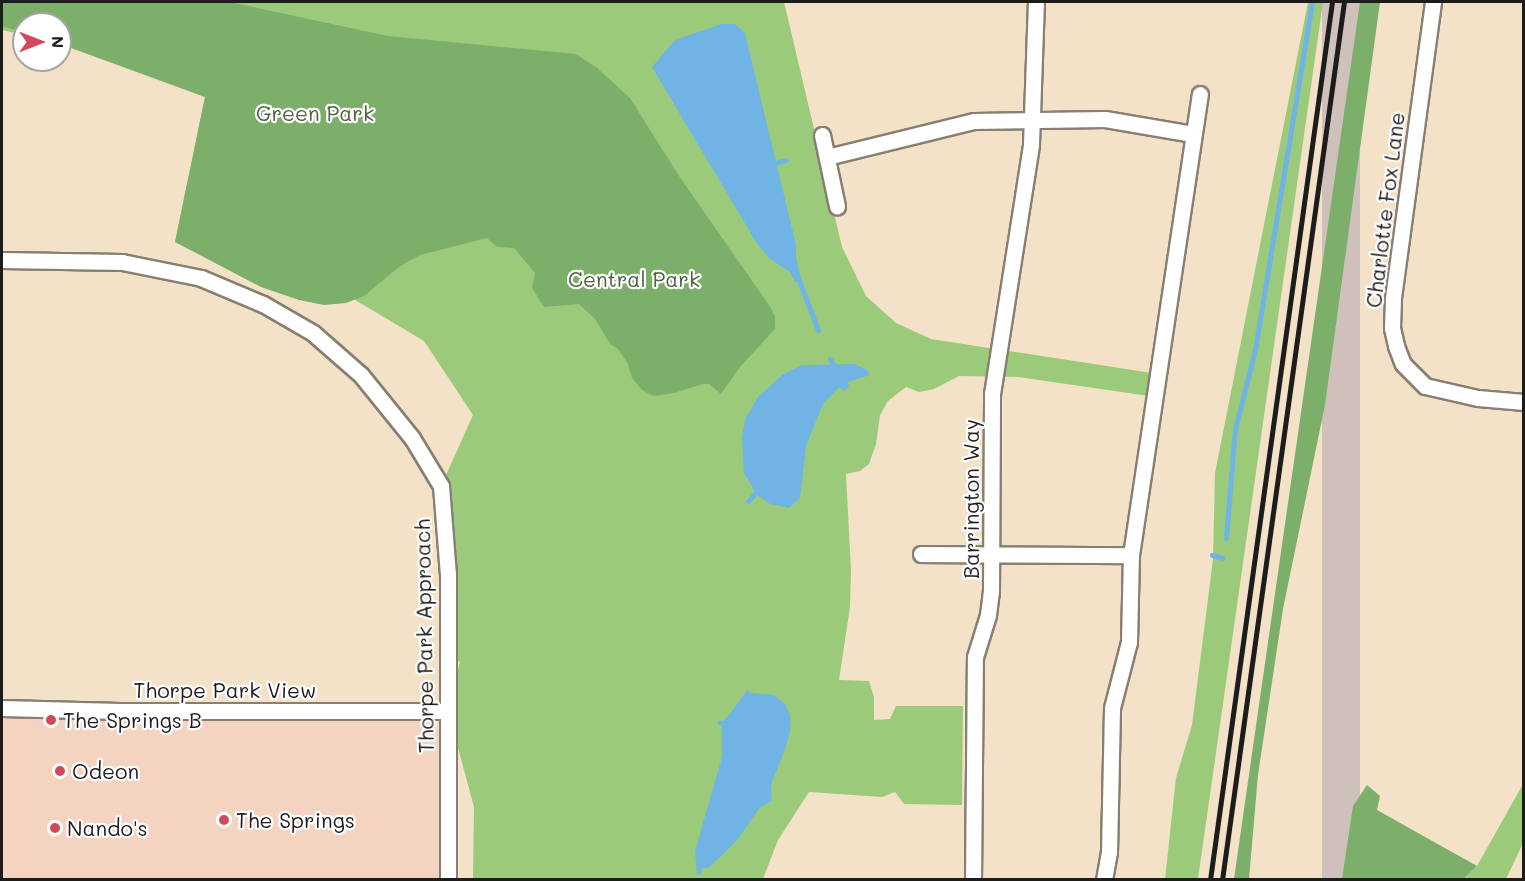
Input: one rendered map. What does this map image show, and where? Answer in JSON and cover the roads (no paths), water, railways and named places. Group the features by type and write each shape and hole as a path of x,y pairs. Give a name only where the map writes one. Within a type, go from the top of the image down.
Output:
{"street":[{"name":"Barrington Way","path":"973,879 975,657 988,615 992,553 992,394 1031,144 1030,120 1036,2"},
{"name":"Charlotte Fox Lane","path":"1433,2 1393,299 1392,328 1396,346 1403,364 1425,386 1469,397 1524,402"},
{"path":"1104,879 1109,852 1112,708 1129,642 1131,555 1200,94"},
{"path":"827,157 974,121 1105,119 1193,134"},
{"path":"822,135 837,206"},
{"name":"Thorpe Park Approach","path":"2,260 122,262 201,278 263,303 313,333 362,375 412,438 441,486 448,574 448,879"},
{"path":"921,554 1131,555"},
{"name":"Thorpe Park View","path":"2,708 120,711 448,711"}],"water":[{"path":"721,24 735,24 745,33 796,245 801,279 795,282 790,272 770,259 756,242 652,67 675,40"},
{"path":"854,364 866,369 870,375 847,382 849,386 845,391 839,387 823,404 806,446 800,498 789,508 770,504 757,495 744,473 742,438 745,420 757,398 782,375 801,365"},
{"path":"748,689 750,693 774,695 785,704 790,715 790,731 786,747 771,784 772,801 760,807 738,839 708,868 702,868 701,875 697,874 695,851 722,757 722,726 718,725 718,721 723,721 729,715"}],"waterway":[{"path":"1226,538 1235,429 1255,350 1312,2"},
{"path":"776,163 786,160"},
{"path":"797,275 818,330"},
{"path":"830,359 833,364"},
{"path":"748,501 756,492"},
{"path":"1212,555 1223,558"}],"railway":[{"path":"1210,880 1332,2"},
{"path":"1222,880 1344,2"}],"place":[{"name":"The Springs B","path":"51,720"},
{"name":"Odeon","path":"60,771"},
{"name":"The Springs","path":"224,820"},
{"name":"Nando's","path":"55,828"}],"park label":[{"name":"Green Park","path":"315,113"},
{"name":"Central Park","path":"634,279"}]}
